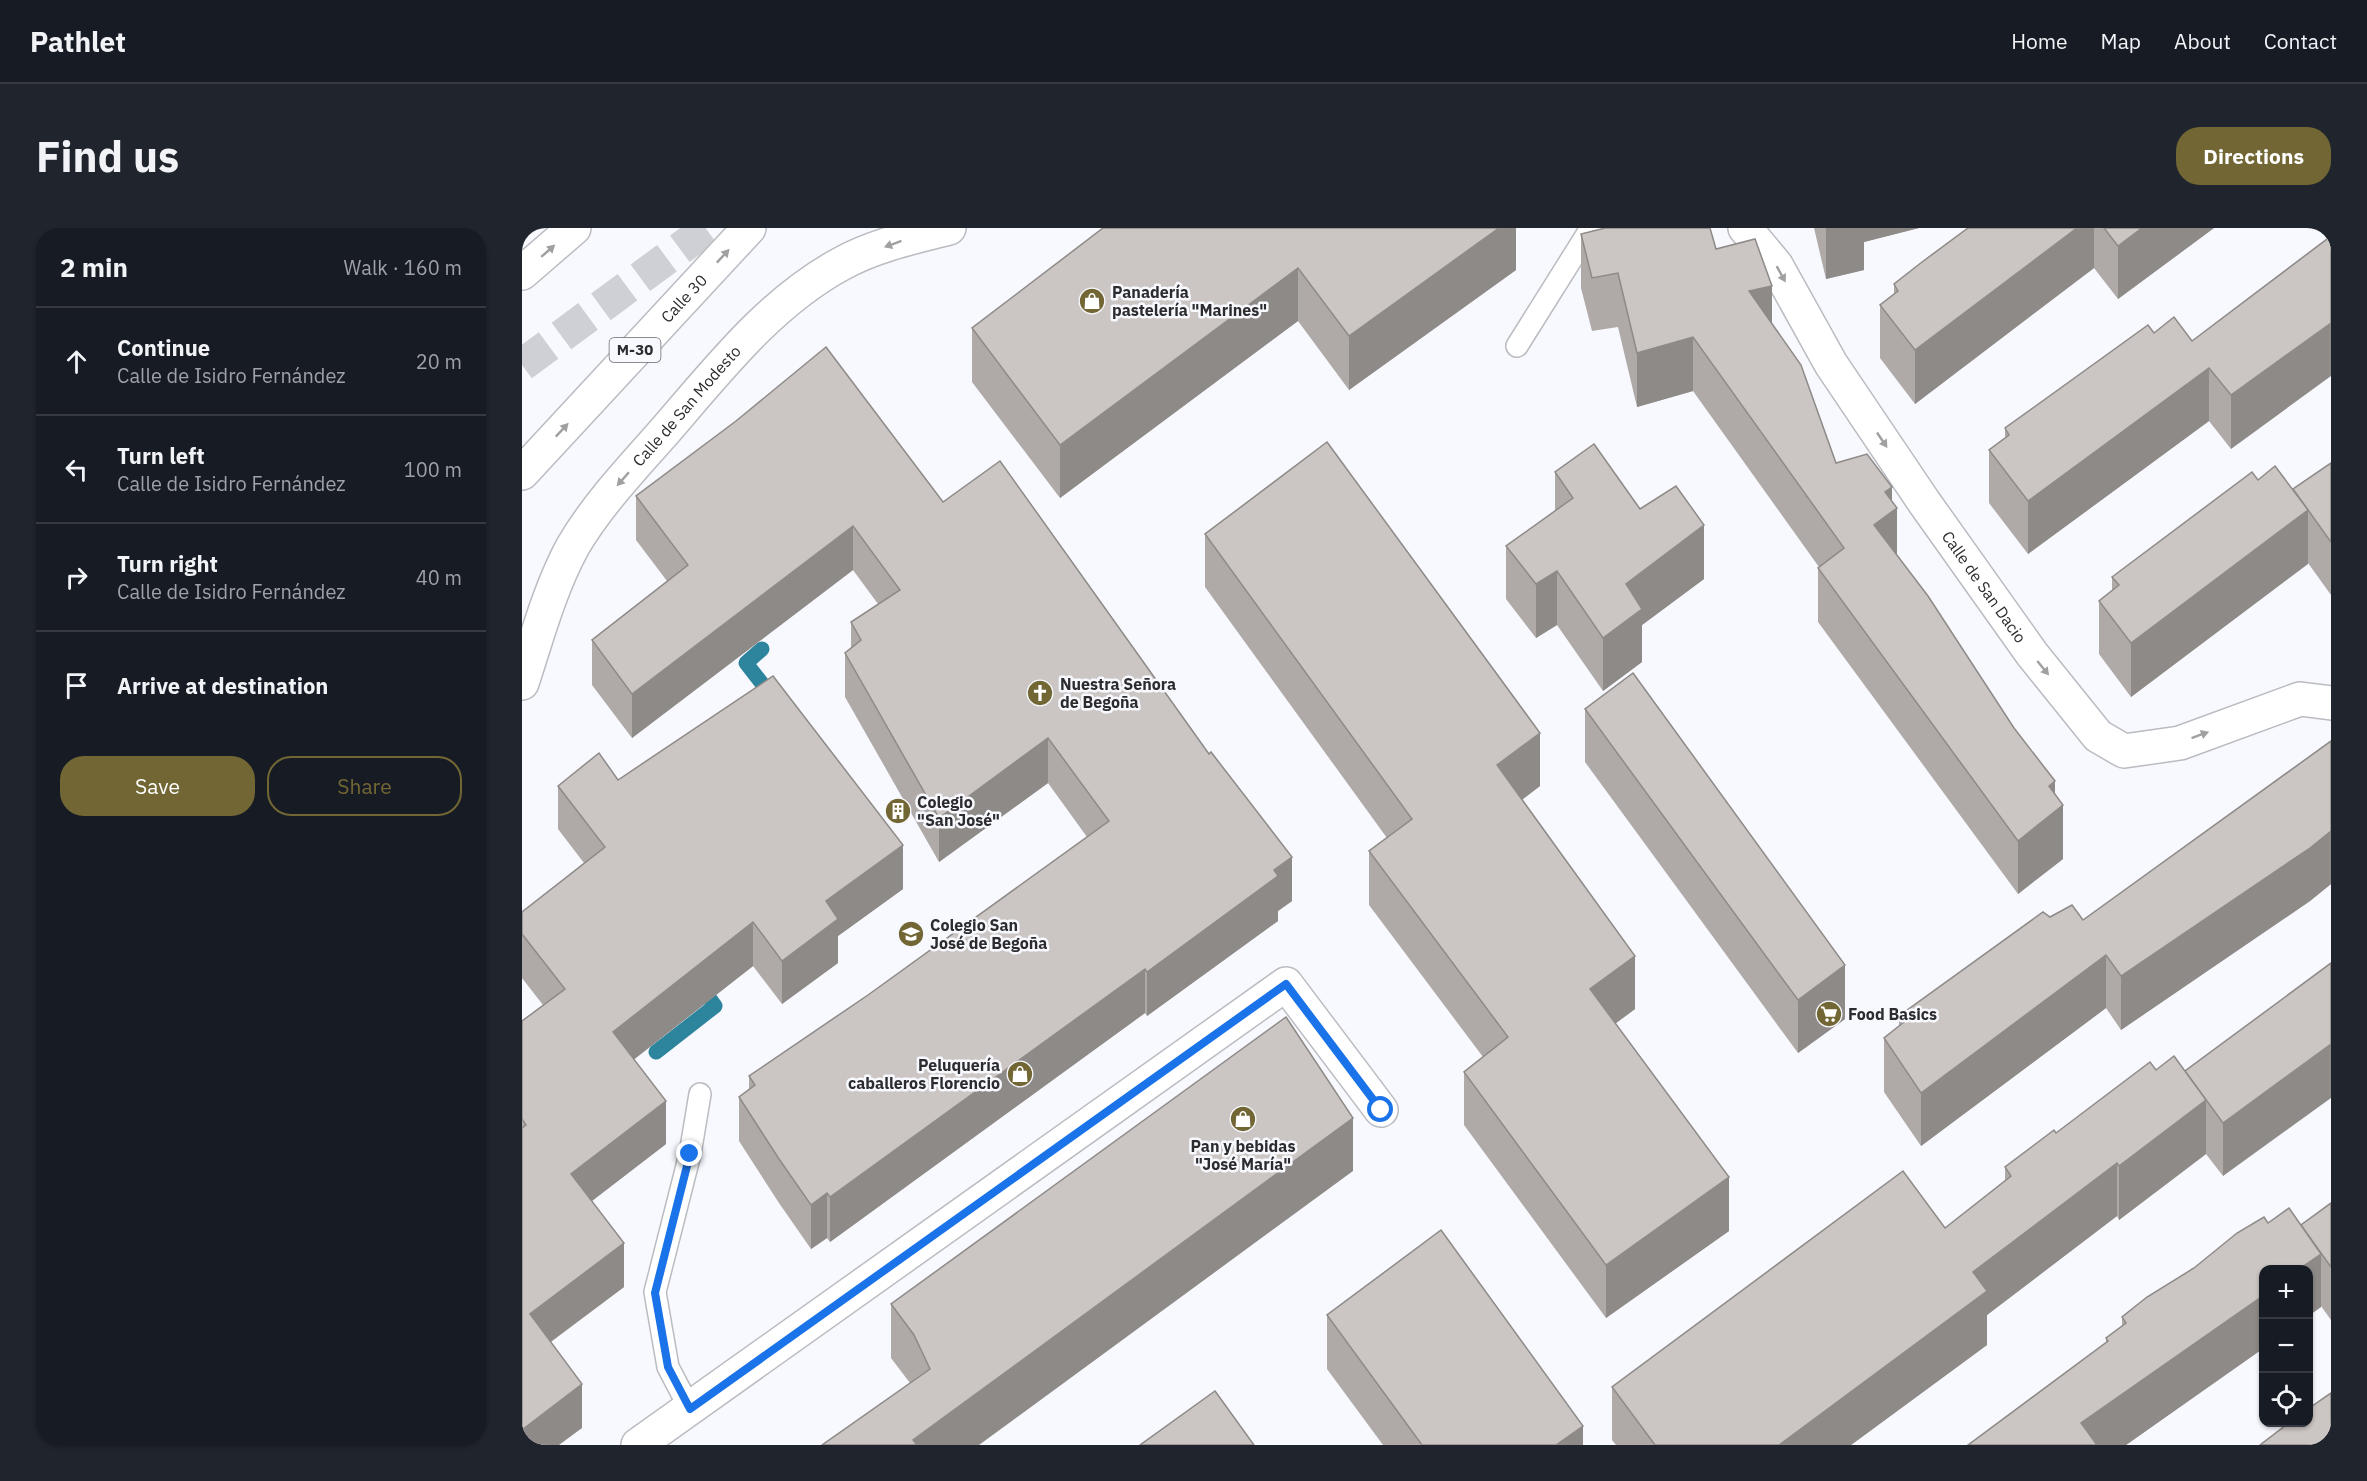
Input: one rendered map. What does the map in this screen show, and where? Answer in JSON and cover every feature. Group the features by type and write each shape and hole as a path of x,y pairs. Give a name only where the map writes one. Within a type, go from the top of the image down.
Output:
{"main road":[{"path":"522,273 574,228"},
{"name":"Calle 30","path":"522,473 749,228"},
{"name":"Calle de San Modesto","path":"522,683 545,614 573,546 617,485 748,336 799,291 842,263 904,240 949,228"},
{"name":"Calle de San Dacio","path":"1745,228 1776,265 1831,364 1924,502 2032,654 2098,736 2124,751 2180,743 2300,699 2331,703"},
{"path":"638,1445 1286,984 1381,1110"}],"lane":[{"path":"1517,346 1591,228"},
{"path":"690,1409 668,1367 655,1293 690,1154 700,1094"}],"building":[{"path":"1103,228 1499,228 1349,336 1298,268 1060,445 972,328"},
{"path":"1605,228 1710,228 1716,249 1755,239 1772,286 1749,291 1801,365 1836,463 1867,454 1892,487 1885,492 1897,508 1874,525 1928,596 2014,728 2055,781 2049,786 2063,805 2018,841 1818,568 1844,548 1693,337 1637,353 1618,273 1592,278 1581,234"},
{"path":"1968,228 2077,228 1915,350 1880,305 1898,291 1894,284"},
{"path":"2104,228 2142,228 2118,246"},
{"path":"2331,236 2331,323 2231,395 2209,368 2028,501 1989,450 2009,435 2005,428 2148,325 2154,333 2174,317 2192,341"},
{"path":"826,347 943,502 1000,461 1209,754 1211,752 1292,857 1274,870 1278,876 1147,972 1145,969 830,1197 827,1193 811,1205 739,1097 755,1085 749,1076 868,995 1109,821 1048,738 939,818 845,653 861,640 851,622 900,590 853,526 632,694 592,640 688,565 636,496 736,421"},
{"path":"1327,442 1540,733 1497,765 1635,956 1590,989 1729,1177 1606,1265 1464,1072 1508,1037 1369,851 1412,819 1205,534"},
{"path":"1594,444 1640,509 1676,486 1704,525 1626,584 1642,609 1603,638 1557,571 1536,584 1506,546 1573,498 1555,472"},
{"path":"2331,463 2331,542 2293,489"},
{"path":"2275,466 2308,510 2131,643 2099,601 2119,585 2112,577 2252,472 2258,480"},
{"path":"1633,673 1845,965 1798,1000 1585,709"},
{"path":"773,676 903,845 826,901 838,919 782,961 753,922 613,1032 666,1101 571,1174 624,1243 530,1314 582,1384 522,1430 522,1128 526,1125 522,1119 522,1021 565,989 522,934 522,912 605,847 558,786 599,753 618,780"},
{"path":"2331,741 2331,831 2310,848 2121,976 2106,955 1921,1093 1884,1038 1904,1022 1899,1016 2043,912 2050,917 2072,905 2083,920"},
{"path":"2331,963 2331,1044 2223,1123 2185,1071"},
{"path":"1286,1017 1353,1118 913,1440 917,1445 822,1445 930,1369 914,1335 891,1304"},
{"path":"2174,1056 2206,1100 2119,1166 2117,1163 1973,1272 1987,1291 1779,1445 1655,1445 1612,1387 1903,1171 1945,1228 2011,1176 2005,1167 2054,1130 2056,1133 2150,1062 2156,1070"},
{"path":"2331,1203 2331,1267 2301,1225"},
{"path":"2289,1208 2321,1254 2305,1265 2259,1265 2259,1298 2081,1423 2097,1445 1968,1445 2108,1341 2106,1338 2126,1323 2122,1317 2147,1297 2194,1268 2237,1233 2264,1217 2268,1223"},
{"path":"1441,1230 1583,1426 1556,1445 1422,1445 1327,1315"},
{"path":"1215,1391 1254,1445 1140,1445"},
{"path":"2331,1393 2331,1445 2260,1445 2283,1427 2313,1427 2313,1406"}],"waterway":[{"path":"762,649 746,663 774,699"},
{"path":"656,1052 715,1006 699,984"}],"tunnel":[{"path":"522,365 708,228"}],"place":[{"name":"Panadería pastelería \"Marines\"","path":"1092,301"},
{"name":"Nuestra Señora de Begoña","path":"1040,693"},
{"name":"Colegio \"San José\"","path":"898,811"},
{"name":"Colegio San José de Begoña","path":"911,934"},
{"name":"Food Basics","path":"1829,1014"},
{"name":"Peluquería caballeros Florencio","path":"1020,1074"},
{"name":"Pan y bebidas \"José María\"","path":"1243,1119"}],"route":[{"path":"690,1154 655,1293 668,1367 690,1409 1286,984 1381,1110"}]}
